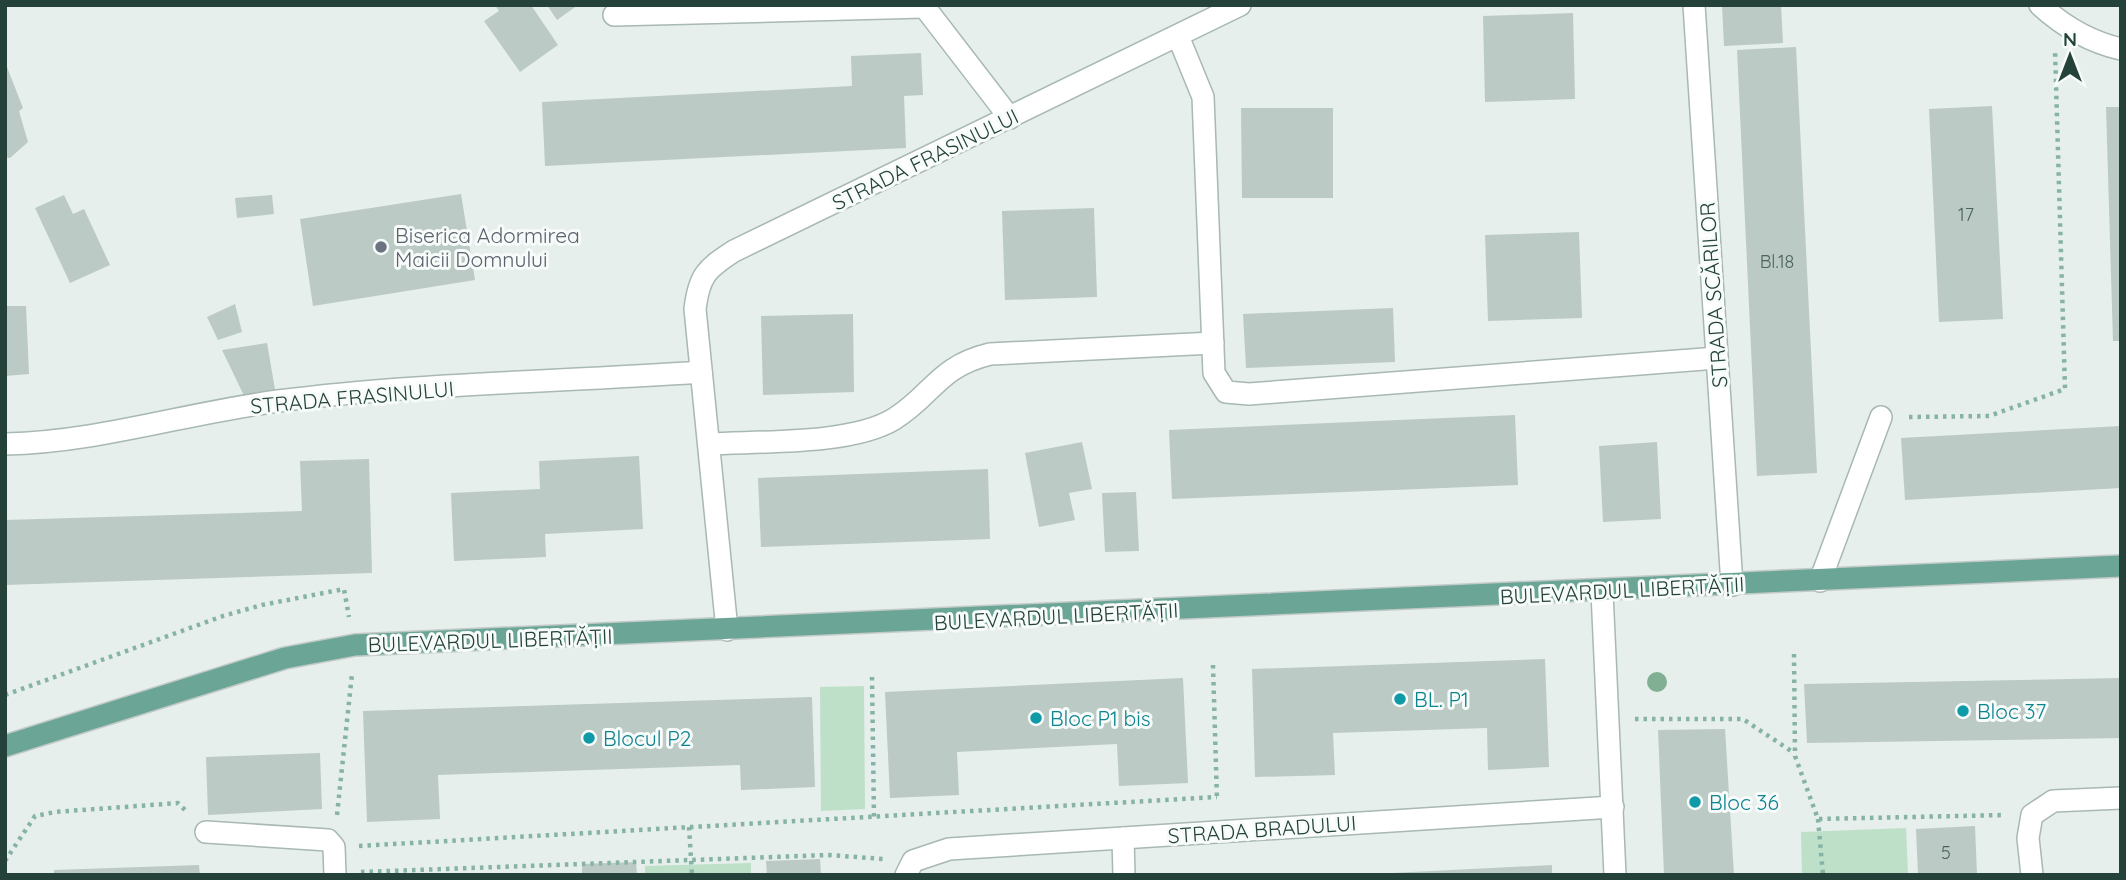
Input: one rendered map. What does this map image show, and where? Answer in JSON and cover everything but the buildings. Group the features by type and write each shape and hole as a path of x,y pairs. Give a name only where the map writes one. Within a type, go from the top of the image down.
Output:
{"main road":[{"name":"BULEVARDUL LIBERTĂȚII","path":"5,746 319,651 355,645 1602,592 2121,566"}],"street":[{"name":"STRADA FRASINULUI","path":"727,630 695,309 698,285 710,266 734,251 1240,5"},
{"name":"STRADA SCĂRILOR","path":"1694,5 1732,585"},
{"path":"614,15 923,6 1010,118"},
{"path":"2047,12 2097,43 2121,49"},
{"path":"1178,36 1203,97 1214,373 1226,392 1249,394 1717,358"},
{"path":"709,444 851,435 875,428 895,418 945,373 965,360 990,354 1213,343"},
{"name":"STRADA FRASINULUI","path":"5,444 69,440 122,432 277,401 380,391 701,372"},
{"path":"1820,581 1881,418"},
{"path":"1602,592 1615,875"},
{"path":"2032,875 2028,838 2032,815 2053,801 2121,797"},
{"name":"STRADA BRADULUI","path":"909,868 949,849 1613,807"},
{"path":"206,832 317,837 328,840 334,847 335,874"},
{"path":"1123,838 1124,875"}],"path":[{"path":"1881,418 1989,416 2065,389 2047,12"},
{"path":"1794,654 1795,754 1818,819 1823,875"},
{"path":"1213,665 1218,832"},
{"path":"872,677 874,817"},
{"path":"1608,719 1743,719 1795,754"},
{"path":"334,847 1217,797"},
{"path":"5,861 35,816 55,812 178,803 206,832"},
{"path":"1818,819 2032,815"},
{"path":"689,827 692,875"},
{"path":"335,874 691,858 828,855 909,868"}],"green space":[{"path":"864,686 865,809 821,811 820,687"},
{"path":"1906,828 1908,875 1802,875 1801,832"},
{"path":"751,863 751,875 645,875 645,866"}],"place":[{"name":"Biserica Adormirea Maicii Domnului","path":"381,247"},
{"name":"BL. P1","path":"1400,699"},
{"name":"Bloc 37","path":"1963,711"},
{"name":"Bloc P1 bis","path":"1036,718"},
{"name":"Blocul P2","path":"589,738"},
{"name":"Bloc 36","path":"1695,802"}]}
